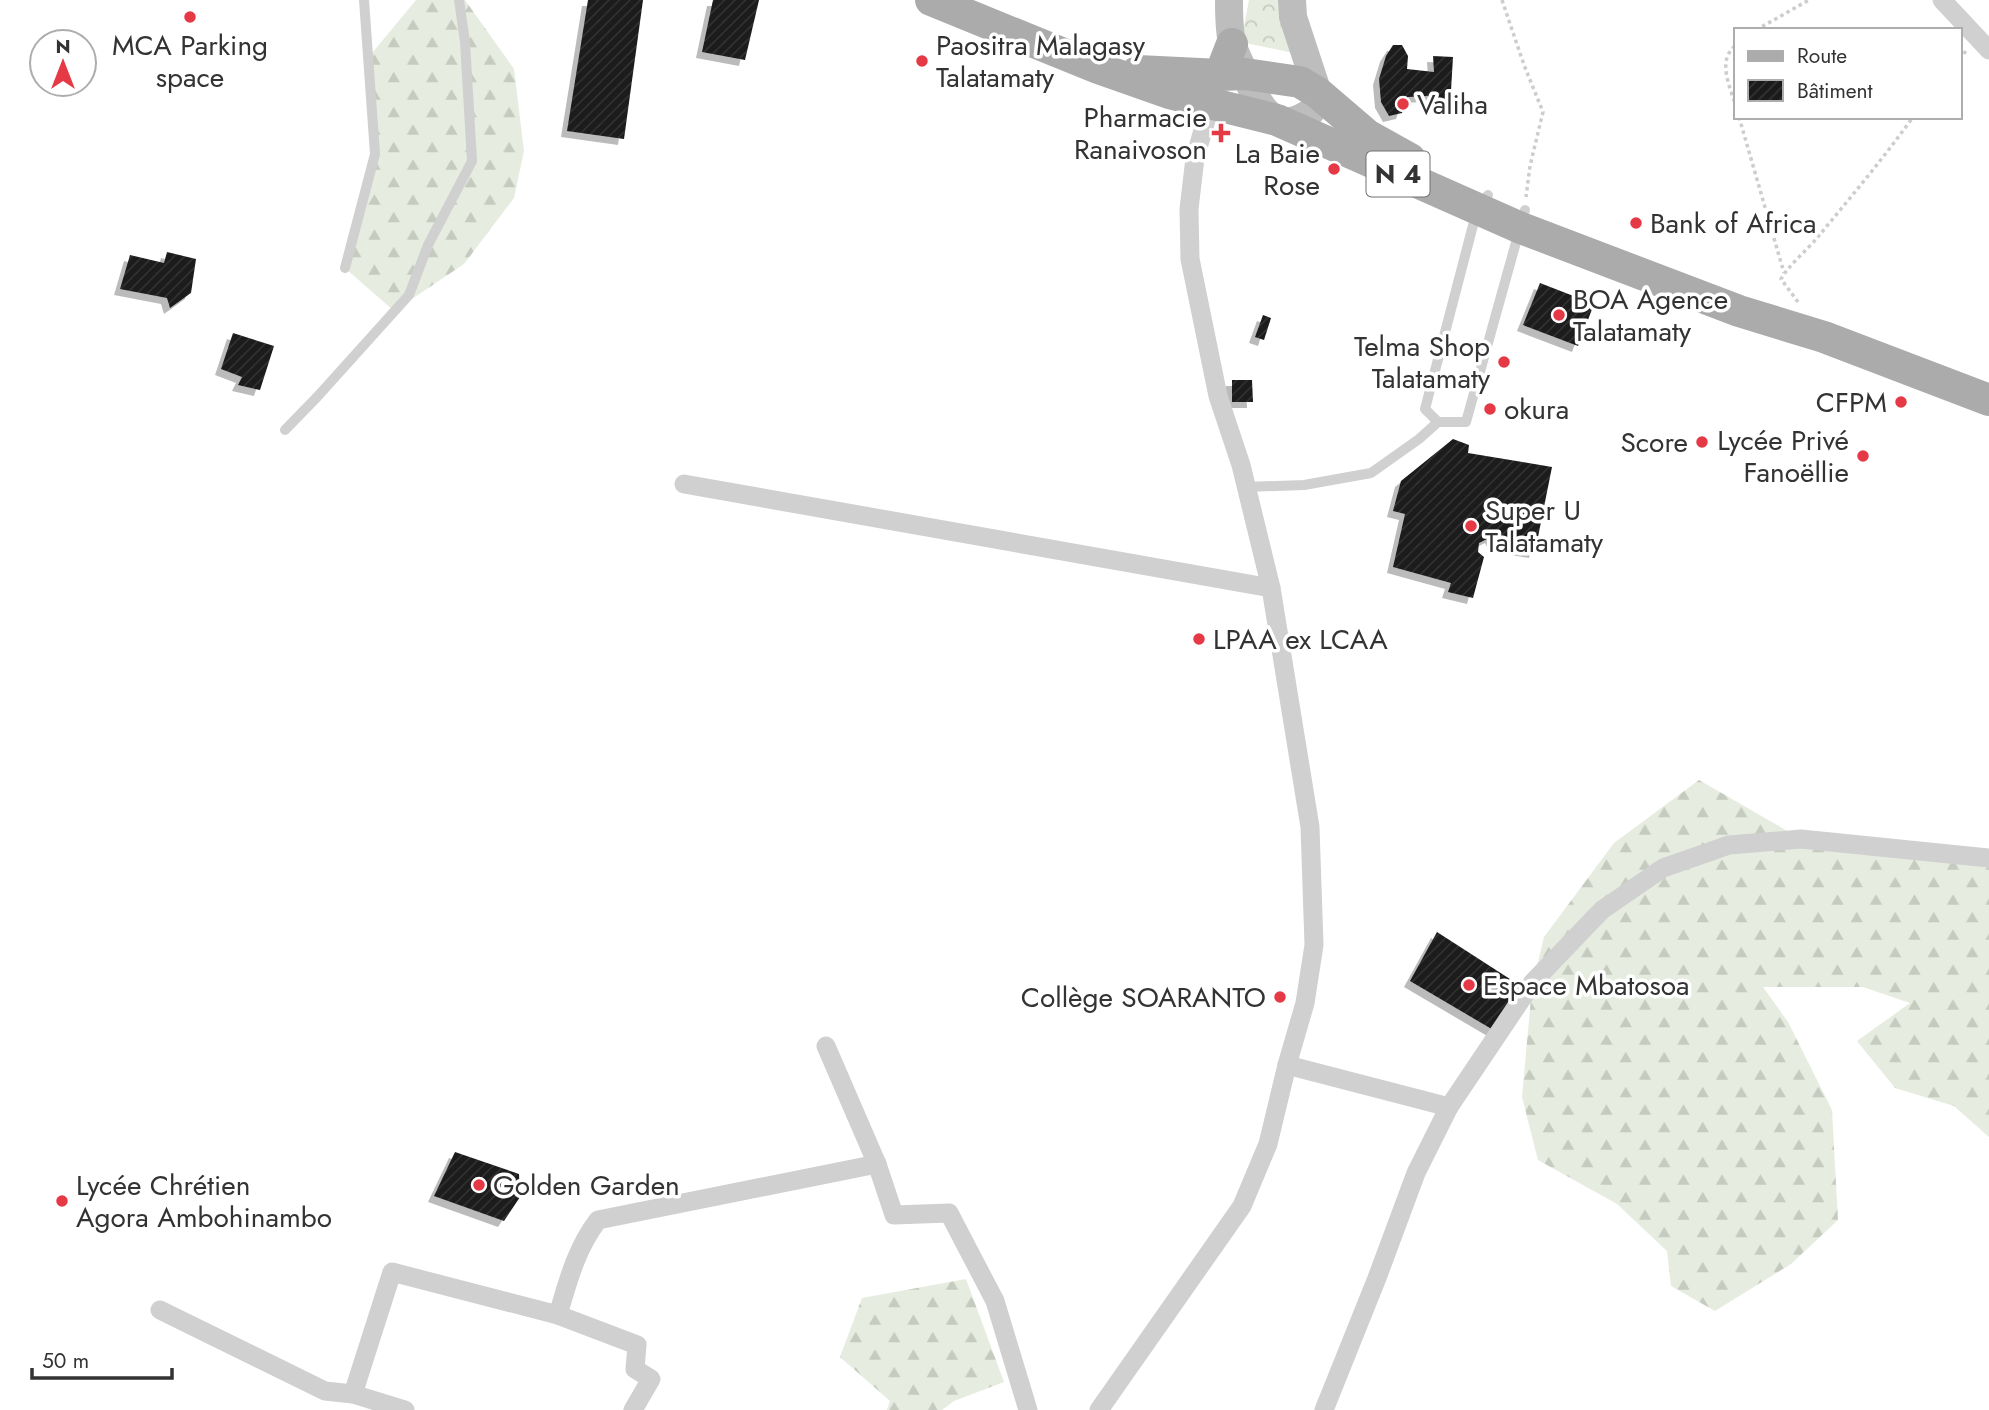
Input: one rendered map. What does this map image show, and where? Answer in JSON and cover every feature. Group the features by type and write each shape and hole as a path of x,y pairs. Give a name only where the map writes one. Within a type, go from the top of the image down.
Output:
{"main road":[{"name":"N 4","path":"932,0 1098,68 1209,105 1277,120 1523,219 1749,298 1824,337 1989,400"},
{"path":"1229,0 1228,18 1233,44 1232,74 1264,110 1277,120 1289,121 1308,114 1318,101 1318,93 1293,17 1292,0"},
{"name":"N 4","path":"1098,68 1232,74 1300,82 1318,93 1367,135 1482,203"}],"street":[{"path":"1942,0 1989,50"},
{"path":"1099,1410 1242,1206 1268,1144 1305,1003 1314,945 1310,827 1270,587 1246,487 1218,396 1190,258 1189,209 1195,158 1209,105 1232,74"},
{"path":"684,484 1270,587"},
{"path":"1324,1410 1416,1173 1449,1107 1533,982 1602,910 1663,868 1729,845 1801,839 1989,858"},
{"path":"826,1046 877,1164 894,1215 949,1213 995,1301 1027,1410"},
{"path":"1287,1065 1449,1107"},
{"path":"558,1315 574,1261 587,1234 598,1220 877,1164"},
{"path":"353,1394 392,1272 558,1315 637,1345 635,1369 651,1379 633,1410"},
{"path":"160,1310 325,1391 353,1394 405,1410"}],"lane":[{"path":"345,268 375,154 364,0"},
{"path":"285,430 409,295 428,245 472,161 466,42 459,0"},
{"path":"1438,422 1425,409 1482,203"},
{"path":"1246,487 1304,485 1371,473 1438,422 1466,422 1523,219"}],"path":[{"path":"1502,0 1543,112 1530,166 1523,219"},
{"path":"1760,28 1810,0"},
{"path":"1734,47 1729,51 1726,61 1734,100"},
{"path":"1740,119 1784,273"},
{"path":"1824,337 1782,279 1784,273 1806,252 1912,119"}],"green space":[{"path":"416,0 465,0 514,69 524,151 514,198 464,264 394,311 345,268 375,154 368,58"},
{"path":"1249,0 1293,0 1294,53 1241,42"},
{"path":"1699,780 1801,839 1989,859 1989,1137 1954,1106 1895,1088 1857,1041 1910,1003 1863,987 1763,987 1788,1022 1832,1110 1838,1220 1791,1264 1715,1311 1671,1286 1667,1251 1617,1204 1538,1160 1522,1097 1532,987 1544,937 1614,843"},
{"path":"966,1279 1004,1382 954,1401 942,1410 887,1410 890,1401 840,1357 862,1298"}],"building":[{"path":"588,0 643,0 624,139 567,131"},
{"path":"713,0 759,0 745,60 702,52"},
{"path":"1393,45 1402,45 1408,56 1407,69 1434,72 1433,56 1453,57 1450,107 1429,104 1428,96 1408,97 1402,113 1389,116 1381,102 1379,79 1386,56"},
{"path":"167,252 196,259 191,293 170,308 167,298 120,289 130,255 164,263"},
{"name":"BOA Agence Talatamaty","path":"1540,283 1594,304 1578,346 1523,325"},
{"path":"1263,315 1271,318 1264,340 1255,337"},
{"path":"233,333 274,346 260,390 238,385 242,377 221,369"},
{"path":"1232,380 1252,380 1253,402 1232,402"},
{"name":"Super U Talatamaty","path":"1453,439 1469,445 1468,453 1552,467 1535,552 1495,545 1491,537 1479,543 1478,552 1484,557 1473,598 1448,592 1451,583 1393,567 1405,514 1393,511 1401,481"},
{"name":"Espace Mbatosoa","path":"1437,932 1527,990 1495,1031 1410,981"},
{"name":"Golden Garden","path":"455,1152 519,1174 520,1197 504,1221 434,1196"}],"place":[{"name":"MCA Parking space","path":"190,17"},
{"name":"Paositra Malagasy Talatamaty","path":"922,61"},
{"name":"Valiha","path":"1403,104"},
{"name":"Pharmacie Ranaivoson","path":"1221,133"},
{"name":"La Baie Rose","path":"1334,169"},
{"name":"Bank of Africa","path":"1636,223"},
{"name":"BOA Agence Talatamaty","path":"1559,315"},
{"name":"Telma Shop Talatamaty","path":"1504,362"},
{"name":"CFPM","path":"1901,402"},
{"name":"okura","path":"1490,409"},
{"name":"Score","path":"1702,442"},
{"name":"Lycée Privé Fanoëllie","path":"1863,456"},
{"name":"Super U Talatamaty","path":"1471,526"},
{"name":"LPAA ex LCAA","path":"1199,639"},
{"name":"Espace Mbatosoa","path":"1469,985"},
{"name":"Collège SOARANTO","path":"1280,997"},
{"name":"Golden Garden","path":"479,1185"},
{"name":"Lycée Chrétien Agora Ambohinambo","path":"62,1201"}]}
